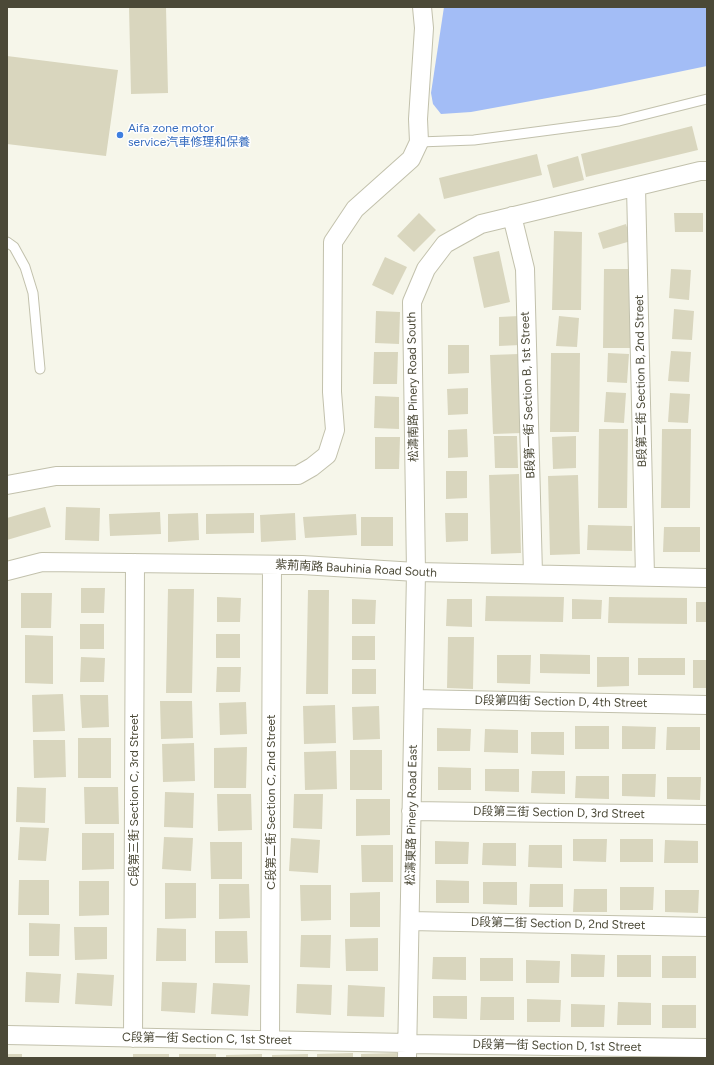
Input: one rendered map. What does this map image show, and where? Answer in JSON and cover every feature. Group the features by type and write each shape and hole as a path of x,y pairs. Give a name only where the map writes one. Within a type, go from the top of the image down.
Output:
{"street":[{"path":"7,485 56,476 298,475 312,467 327,455 335,430 332,392 333,242 355,209 411,159 419,142 418,112 424,28 422,7"},
{"name":"松濤南路 Pinery Road South","path":"416,572 412,302 426,269 445,244 481,224 707,171"},
{"name":"B段第二街 Section B, 2nd Street","path":"636,187 645,576"},
{"name":"B段第一街 Section B, 1st Street","path":"512,216 524,269 534,574"},
{"name":"紫荊南路 Bauhinia Road South","path":"7,571 42,562 302,565 416,572 707,578"},
{"name":"C段第三街 Section C, 3rd Street","path":"133,1038 135,563"},
{"name":"C段第二街 Section C, 2nd Street","path":"270,1040 272,565"},
{"name":"松濤東路 Pinery Road East","path":"407,1048 416,572"},
{"name":"D段第四街 Section D, 4th Street","path":"414,699 707,705"},
{"name":"D段第三街 Section D, 3rd Street","path":"411,811 707,815"},
{"name":"D段第二街 Section D, 2nd Street","path":"410,921 707,927"},
{"name":"C段第一街 Section C, 1st Street","path":"7,1035 270,1040 407,1048"},
{"name":"D段第一街 Section D, 1st Street","path":"407,1048 707,1048"}],"lane":[{"path":"419,142 474,140 619,120 707,100"},
{"path":"7,242 14,247 25,267 32,293 40,369"}],"water":[{"path":"444,7 707,7 707,66 591,90 471,112 441,114 433,104 431,93"}],"building":[{"path":"129,7 166,7 168,93 131,94"},
{"path":"7,56 118,70 106,156 7,144"},
{"path":"692,126 698,150 586,177 581,154"},
{"path":"537,154 542,175 444,199 439,178"},
{"path":"578,156 584,180 553,188 547,165"},
{"path":"419,213 436,230 414,252 397,236"},
{"path":"674,213 703,213 703,232 675,232"},
{"path":"626,224 631,241 603,249 598,233"},
{"path":"554,231 582,232 581,310 552,310"},
{"path":"499,251 510,302 484,308 473,257"},
{"path":"385,257 407,267 393,295 372,285"},
{"path":"604,269 633,269 632,348 603,348"},
{"path":"671,269 691,270 689,300 669,298"},
{"path":"674,309 694,311 692,340 672,339"},
{"path":"376,311 400,312 399,344 375,343"},
{"path":"519,316 520,345 499,346 499,317"},
{"path":"559,316 579,318 577,347 556,346"},
{"path":"448,345 469,345 469,373 448,374"},
{"path":"671,351 691,352 689,382 668,381"},
{"path":"374,352 398,352 397,384 373,384"},
{"path":"551,353 580,353 579,432 550,432"},
{"path":"608,353 629,354 627,383 607,382"},
{"path":"519,354 522,433 493,434 490,355"},
{"path":"468,388 468,414 448,415 447,389"},
{"path":"606,392 626,393 624,423 604,422"},
{"path":"670,393 690,394 688,423 668,422"},
{"path":"375,396 399,397 399,429 374,428"},
{"path":"467,429 468,457 448,458 448,430"},
{"path":"599,429 628,429 627,508 598,508"},
{"path":"662,429 691,429 690,508 661,508"},
{"path":"494,436 517,436 518,468 495,468"},
{"path":"576,436 576,468 553,469 552,437"},
{"path":"375,437 400,437 399,469 375,469"},
{"path":"446,471 467,471 467,498 446,499"},
{"path":"519,474 521,553 491,554 489,475"},
{"path":"578,475 580,554 550,555 548,476"},
{"path":"45,507 51,527 7,540 7,518"},
{"path":"66,507 100,508 99,541 65,540"},
{"path":"160,512 161,534 110,536 109,514"},
{"path":"198,513 199,540 168,542 168,514"},
{"path":"254,513 254,533 206,534 206,514"},
{"path":"295,513 296,540 261,542 260,515"},
{"path":"445,513 468,513 468,541 446,542"},
{"path":"356,514 357,535 305,538 303,517"},
{"path":"361,517 393,517 393,546 361,546"},
{"path":"588,525 632,526 632,551 587,550"},
{"path":"664,527 700,527 700,552 663,552"},
{"path":"81,588 105,588 104,613 81,613"},
{"path":"168,589 194,589 192,693 166,693"},
{"path":"308,590 329,590 328,694 306,694"},
{"path":"21,593 52,593 51,628 21,628"},
{"path":"486,596 564,597 563,622 485,621"},
{"path":"217,597 241,598 240,622 217,622"},
{"path":"609,597 687,598 687,624 608,623"},
{"path":"352,599 376,600 375,624 352,624"},
{"path":"447,599 472,599 472,627 446,626"},
{"path":"572,599 602,600 601,619 572,619"},
{"path":"696,602 707,602 707,622 696,622"},
{"path":"80,624 104,624 104,649 80,649"},
{"path":"216,634 240,634 240,658 216,658"},
{"path":"25,635 53,636 53,684 25,683"},
{"path":"352,636 375,636 375,660 352,660"},
{"path":"448,637 474,637 473,689 447,688"},
{"path":"540,654 590,655 590,674 540,673"},
{"path":"497,655 531,655 530,684 497,683"},
{"path":"81,657 105,658 104,682 80,682"},
{"path":"597,657 629,657 629,686 597,687"},
{"path":"638,658 685,658 685,675 638,675"},
{"path":"693,660 707,660 707,688 693,688"},
{"path":"217,667 241,667 240,692 216,692"},
{"path":"352,669 376,669 376,694 352,694"},
{"path":"63,694 65,731 33,732 32,695"},
{"path":"80,695 108,695 109,727 82,728"},
{"path":"160,701 192,701 193,738 161,739"},
{"path":"246,702 247,734 220,735 219,703"},
{"path":"335,705 336,743 304,744 303,706"},
{"path":"379,706 380,739 353,740 352,707"},
{"path":"575,726 609,726 609,749 575,749"},
{"path":"622,726 656,727 655,749 622,749"},
{"path":"667,727 700,727 700,750 666,750"},
{"path":"437,728 471,729 470,751 437,751"},
{"path":"485,729 518,730 518,753 484,752"},
{"path":"531,732 564,732 564,755 531,754"},
{"path":"78,738 111,738 111,778 78,778"},
{"path":"33,740 65,740 66,777 34,778"},
{"path":"194,743 195,781 163,782 162,744"},
{"path":"247,747 246,788 214,788 214,748"},
{"path":"350,750 382,750 382,790 350,790"},
{"path":"336,751 337,789 305,790 304,752"},
{"path":"438,767 471,768 471,790 438,790"},
{"path":"485,769 519,769 519,792 485,791"},
{"path":"532,771 565,771 565,794 531,793"},
{"path":"622,774 656,774 655,797 622,796"},
{"path":"576,776 609,776 609,799 575,798"},
{"path":"667,777 701,777 700,800 667,799"},
{"path":"17,787 46,788 45,823 16,822"},
{"path":"84,787 118,787 119,824 85,824"},
{"path":"165,792 194,793 193,828 164,827"},
{"path":"217,794 251,794 252,830 218,831"},
{"path":"294,794 323,794 322,829 293,828"},
{"path":"356,799 390,799 390,835 356,836"},
{"path":"20,827 49,828 46,861 18,860"},
{"path":"82,833 114,833 114,869 82,870"},
{"path":"164,837 193,838 191,871 162,869"},
{"path":"291,838 320,840 318,873 289,871"},
{"path":"573,839 607,839 606,862 573,861"},
{"path":"620,839 653,839 653,862 620,862"},
{"path":"665,840 698,841 698,863 664,863"},
{"path":"435,841 469,842 468,864 435,864"},
{"path":"210,842 242,842 242,879 211,879"},
{"path":"483,843 516,843 516,866 482,865"},
{"path":"361,845 393,845 393,882 362,882"},
{"path":"529,845 562,845 562,868 528,867"},
{"path":"19,880 49,880 49,915 18,915"},
{"path":"436,880 469,881 469,903 436,903"},
{"path":"79,881 109,881 109,915 79,916"},
{"path":"483,882 517,882 517,905 483,904"},
{"path":"165,883 196,883 196,918 165,919"},
{"path":"219,884 249,884 250,918 219,919"},
{"path":"530,884 563,884 563,907 529,907"},
{"path":"300,885 331,885 331,920 301,921"},
{"path":"620,887 654,887 653,910 620,910"},
{"path":"574,889 607,889 607,912 573,912"},
{"path":"665,890 699,890 698,913 665,912"},
{"path":"380,892 380,927 350,927 350,893"},
{"path":"29,923 60,924 59,956 29,956"},
{"path":"74,927 107,927 107,959 75,960"},
{"path":"157,928 186,929 186,961 156,961"},
{"path":"215,931 247,931 248,963 215,963"},
{"path":"301,935 331,935 330,968 300,967"},
{"path":"378,938 378,971 346,971 345,939"},
{"path":"571,954 605,955 604,977 571,977"},
{"path":"617,955 651,955 651,977 617,977"},
{"path":"662,956 696,956 696,978 662,978"},
{"path":"433,957 466,957 466,980 432,979"},
{"path":"480,958 513,958 513,981 480,981"},
{"path":"526,960 560,961 559,983 526,983"},
{"path":"26,972 61,974 59,1003 25,1002"},
{"path":"77,973 114,975 112,1006 75,1004"},
{"path":"162,982 197,983 195,1013 161,1011"},
{"path":"213,983 250,985 248,1016 211,1014"},
{"path":"297,984 332,985 331,1015 296,1013"},
{"path":"348,985 385,987 384,1017 347,1016"},
{"path":"433,996 467,996 467,1019 433,1018"},
{"path":"481,997 514,997 514,1020 480,1020"},
{"path":"527,999 561,1000 560,1022 527,1022"},
{"path":"618,1002 651,1003 651,1025 617,1025"},
{"path":"571,1004 605,1005 604,1027 571,1027"},
{"path":"662,1005 696,1005 696,1028 662,1028"},
{"path":"353,1053 353,1058 317,1058 317,1054"},
{"path":"398,1053 398,1058 361,1058 361,1054"},
{"path":"7,1054 22,1054 22,1058 7,1058"},
{"path":"133,1054 169,1054 169,1058 133,1058"},
{"path":"179,1054 216,1054 216,1058 179,1058"},
{"path":"262,1054 262,1058 226,1058 226,1055"},
{"path":"308,1054 308,1058 272,1058 272,1055"}],"place":[{"name":"Aifa zone motor service汽車修理和保養","path":"120,135"}]}
